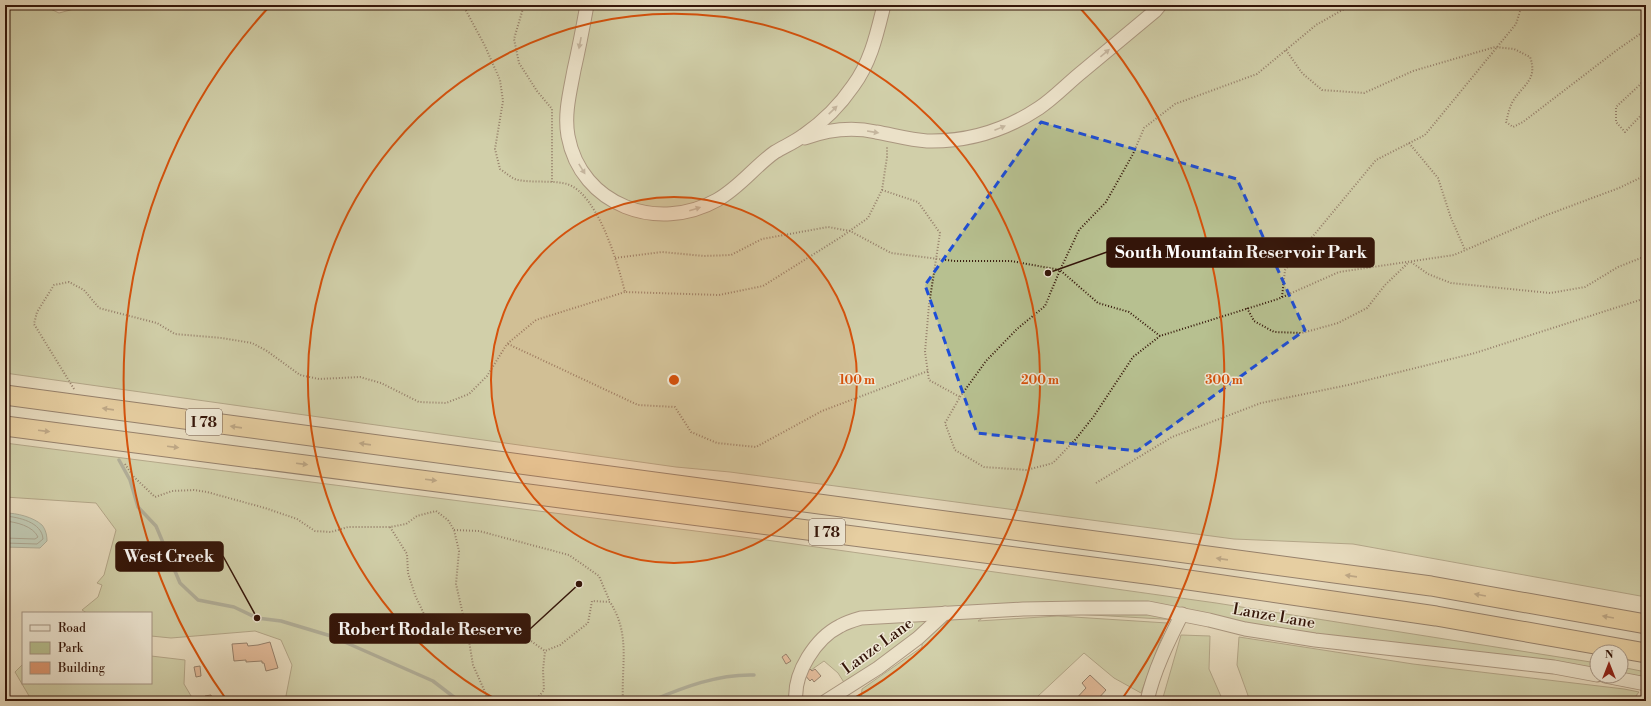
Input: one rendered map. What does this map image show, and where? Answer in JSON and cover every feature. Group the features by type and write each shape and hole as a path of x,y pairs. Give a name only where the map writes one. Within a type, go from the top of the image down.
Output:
{"highway":[{"name":"I 78","path":"5,395 1432,586 1646,624"},
{"name":"I 78","path":"5,426 1154,575 1436,616 1646,653"}],"street":[{"path":"587,5 567,106 568,136 573,153 587,177 602,193 616,203 632,210 648,214 665,215 684,212 704,206 718,199 735,188 757,165 777,151 812,135 831,131 855,129 927,141 952,140 983,134 1018,121 1040,108 1155,11 1160,5"},
{"path":"794,142 820,124 838,106 854,86 866,64 877,35 884,5"},
{"name":"Lanze Lane","path":"796,701 798,683 804,663 822,639 840,626 861,618 946,613 1087,608 1148,608 1182,614 1245,629 1315,640 1554,667 1589,674"},
{"name":"Lanze Lane","path":"826,701 878,668 918,638 946,613"},
{"path":"1147,701 1150,686 1161,657 1182,614"},
{"path":"1629,681 1646,684"}],"path":[{"path":"463,5 485,46 500,80 503,101 495,149 500,169 517,180 552,182 569,185 586,196 600,220 615,258 625,292"},
{"path":"524,5 514,40 519,63 537,91 552,109 552,182"},
{"path":"1351,5 1316,25 1257,74 1175,104 1144,128 1133,154 1106,202 1079,230 1045,306 1018,329 986,361 960,397 946,423 955,450 984,467 1027,470 1054,463 1094,416 1133,357 1160,336 1282,297 1338,272 1454,254 1544,216 1619,188 1646,175"},
{"path":"1282,297 1285,270 1343,199 1376,160 1425,135 1495,47 1516,24 1522,5"},
{"path":"1286,50 1302,73 1322,90 1364,93 1413,71 1495,47 1514,49 1530,57 1534,66 1530,80 1508,110 1506,122 1513,127 1523,122 1617,50 1640,34 1646,32"},
{"path":"1646,79 1616,107 1616,122 1625,132 1646,110"},
{"path":"75,390 34,324 37,312 54,285 69,282 84,290 99,308 157,323 175,334 222,338 252,343 267,351 300,375 319,380 360,377 381,383 419,402 446,403 469,394 487,376 507,344 536,320 625,292 719,295 763,286 868,218 882,190 887,158 888,135"},
{"path":"1409,143 1438,178 1451,218 1465,250"},
{"path":"882,190 918,202 940,233 929,305 925,352 929,380 960,397"},
{"path":"615,258 662,252 704,256 731,255 762,239 828,227 850,231 892,252 955,262 1011,262 1060,270 1098,303 1129,312 1160,336"},
{"path":"1410,261 1428,274 1451,283 1550,293 1585,287 1618,267 1646,256"},
{"path":"1247,308 1254,322 1274,332 1302,333 1338,322 1367,308 1385,285 1410,261"},
{"path":"1096,483 1172,437 1261,403 1348,385 1475,353 1646,298"},
{"path":"507,344 638,405 675,406 691,432 717,443 756,447 822,411 928,371"},
{"path":"125,464 133,476 155,497 172,491 194,490 207,492 265,508 297,519 315,531 331,532 348,527 390,527 406,524 417,516 436,511 448,520 454,530 459,551 456,584 473,665 489,701"},
{"path":"390,527 407,554 408,573 415,595 424,614 440,625 469,641 508,632 524,636 545,651"},
{"path":"454,530 479,531 569,555 599,576 610,602 618,614 623,630 625,664 623,701"},
{"path":"545,651 560,645 588,623 592,601 610,602"},
{"path":"535,701 544,690 543,670 545,651"}],"highlighted area":[{"path":"1041,122 1237,179 1305,330 1137,451 977,433 925,285"}],"green space":[{"path":"5,5 42,5 59,13 89,5 171,5 175,8 175,5 1646,5 1646,597 1353,544 1234,539 730,472 676,467 5,373"},
{"path":"5,443 766,540 1216,603 1589,662 1589,670 1179,620 1058,613 987,615 978,621 1058,616 1167,623 1141,693 1114,678 1084,653 1037,697 1038,701 861,701 862,689 922,647 922,625 921,632 845,684 838,673 824,661 791,684 788,701 285,701 292,665 281,640 255,631 171,638 152,636 152,612 85,612 82,610 98,597 102,585 97,583 104,575 116,530 96,503 5,497"},
{"path":"1181,635 1210,636 1209,669 1223,701 1162,701"},
{"path":"1239,637 1413,664 1639,692 1632,701 1250,701 1237,665"},
{"path":"152,656 185,660 184,684 194,701 32,701 22,684 152,684"},
{"path":"22,665 22,684 15,672"},
{"path":"1629,669 1646,672 1646,679 1629,676"}],"water":[{"path":"5,513 25,516 38,522 44,529 47,541 40,548 5,547"}],"building":[{"path":"270,642 278,668 266,671 262,661 234,661 232,644 247,643 248,646"},
{"path":"786,654 791,661 786,664 782,657"},
{"path":"200,666 201,676 196,677 194,667"},
{"path":"810,669 812,671 815,669 821,676 814,682 812,679 810,681 804,674"},
{"path":"1090,675 1106,690 1098,701 1074,701 1086,688 1082,683"},
{"path":"211,695 213,701 207,701 205,696"}],"waterway":[{"path":"119,460 130,480 138,507 156,526 180,583 198,600 234,607 257,618 281,621 331,636 433,681 459,701"},
{"path":"651,701 701,682 741,675 754,675"}],"place":[{"name":"South Mountain Reservoir Park","path":"1048,273"},
{"name":"Robert Rodale Reserve","path":"579,584"},
{"name":"West Creek","path":"257,618"}]}
